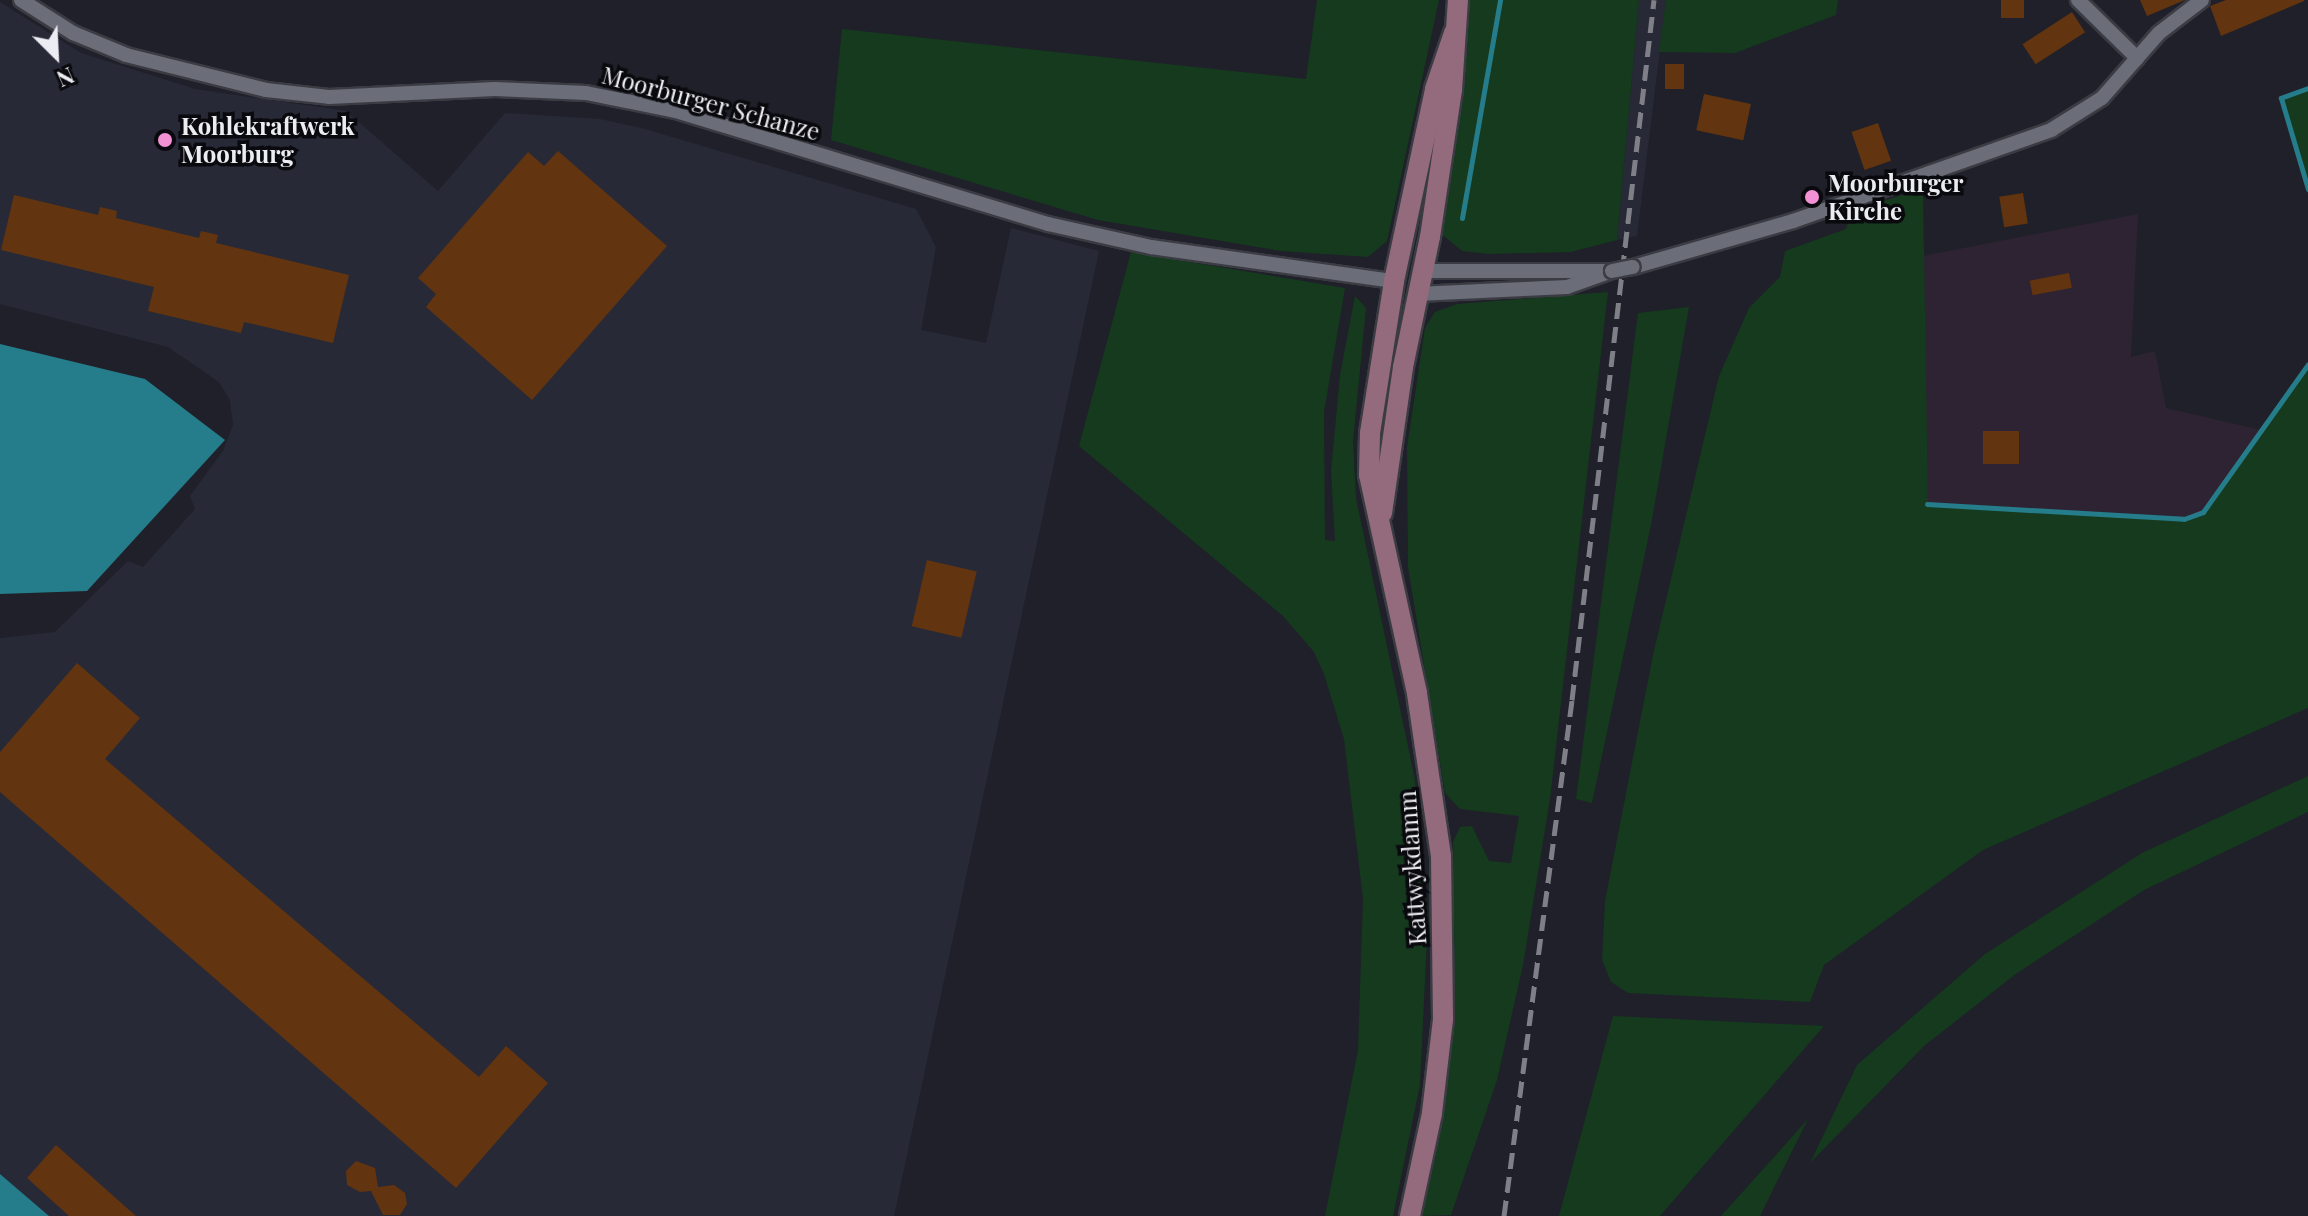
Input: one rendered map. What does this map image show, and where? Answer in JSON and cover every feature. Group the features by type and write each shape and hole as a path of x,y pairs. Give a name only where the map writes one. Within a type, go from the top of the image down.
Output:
{"main road":[{"path":"1454,33 1458,0"},
{"name":"Kattwykdamm","path":"1410,1216 1438,1067 1444,923 1431,775 1369,475 1370,433 1394,281 1435,89 1454,33"},
{"name":"Kattwykdamm","path":"1380,519 1452,90 1454,33"},
{"path":"1394,281 1422,271"},
{"path":"1394,281 1417,294"}],"street":[{"name":"Moorburger Schanze","path":"21,0 73,33 126,55 266,90 329,97 495,89 586,93 676,111 1048,224 1238,262 1394,281"},
{"path":"2078,0 2137,58"},
{"path":"1417,294 1567,287 1612,271 1783,224 2051,130 2102,98 2159,33 2202,0"},
{"path":"1422,271 1612,271"}],"shaded area":[{"path":"1639,0 1666,0 1637,236 1617,240"},
{"name":"Kohlekraftwerk Moorburg","path":"0,2 81,53 195,89 346,111 438,191 505,113 600,119 645,129 916,209 936,247 921,330 986,343 1011,228 1099,251 894,1216 49,1216 0,1174 0,638 55,632 128,561 143,567 195,509 190,496 223,451 233,425 230,400 219,382 168,347 0,304"},
{"path":"2138,214 2131,357 2155,351 2166,408 2261,430 2203,512 2184,519 1927,504 1923,256"}],"green space":[{"path":"1317,0 1439,0 1387,241 1368,257 1281,251 1098,220 831,140 842,29 1306,79"},
{"path":"1469,0 1639,0 1617,240 1571,252 1489,254 1462,251 1439,232"},
{"path":"1666,0 1838,0 1836,15 1735,53 1659,52"},
{"path":"2308,88 2308,188 2281,98"},
{"path":"1923,189 1928,504 2184,519 2203,511 2308,364 2308,708 1983,850 1824,965 1810,1002 1628,993 1611,982 1602,960 1605,901 1653,655 1719,376 1749,308 1780,277 1785,251 1846,229 1852,210"},
{"path":"1131,252 1345,288 1324,412 1325,540 1335,541 1331,471 1340,375 1355,296 1366,308 1353,441 1356,498 1415,780 1428,918 1420,1085 1393,1216 1325,1216 1358,1050 1363,899 1344,739 1324,674 1314,652 1283,616 1079,446"},
{"path":"1608,292 1550,799 1523,965 1497,1080 1451,1215 1422,1216 1436,1155 1455,1004 1453,842 1460,827 1472,826 1489,861 1511,863 1519,816 1460,809 1445,793 1408,567 1407,447 1425,328 1435,312 1457,304"},
{"path":"1689,307 1651,525 1592,803 1576,799 1638,313"},
{"path":"2308,776 2308,812 2144,890 2017,973 1924,1046 1810,1163 1857,1065 1985,954 2142,853"},
{"path":"1613,1016 1824,1026 1660,1216 1559,1216"},
{"path":"1808,1119 1760,1216 1721,1216"}],"water":[{"path":"0,344 145,379 225,440 87,591 0,594"},
{"path":"0,1174 49,1216 0,1216"}],"building":[{"path":"2001,0 2024,0 2024,18 2001,18"},
{"path":"2140,0 2185,0 2147,16"},
{"path":"2226,0 2304,1 2221,36 2210,6"},
{"path":"2072,12 2085,32 2036,64 2023,44"},
{"path":"1665,64 1684,64 1684,89 1665,89"},
{"path":"1704,94 1751,104 1743,140 1696,130"},
{"path":"1878,123 1891,161 1865,170 1852,132"},
{"path":"558,151 667,246 532,400 426,307 436,294 418,278 528,152 544,166"},
{"path":"2023,193 2028,224 2004,227 1999,197"},
{"path":"14,195 98,215 100,207 117,211 116,218 199,238 201,231 218,235 216,243 349,275 333,343 244,322 241,333 148,311 154,287 1,250"},
{"path":"2069,273 2072,288 2033,295 2030,281"},
{"path":"1983,431 2019,431 2019,464 1983,464"},
{"path":"927,560 977,571 961,638 912,626"},
{"path":"77,663 140,718 105,759 479,1077 506,1046 548,1083 456,1188 0,792 0,752"},
{"path":"56,1145 136,1216 69,1216 27,1178"},
{"path":"356,1161 375,1168 378,1187 394,1185 405,1193 407,1204 400,1215 383,1215 371,1191 360,1192 347,1185 346,1171"}],"waterway":[{"path":"1462,218 1500,0"},
{"path":"2308,88 2281,98 2308,189"},
{"path":"1927,504 2184,519 2203,512 2308,364"}],"railway":[{"path":"1504,1216 1572,700 1654,0"}],"place":[{"name":"Kohlekraftwerk Moorburg","path":"165,140"},
{"name":"Moorburger Kirche","path":"1812,197"}]}
